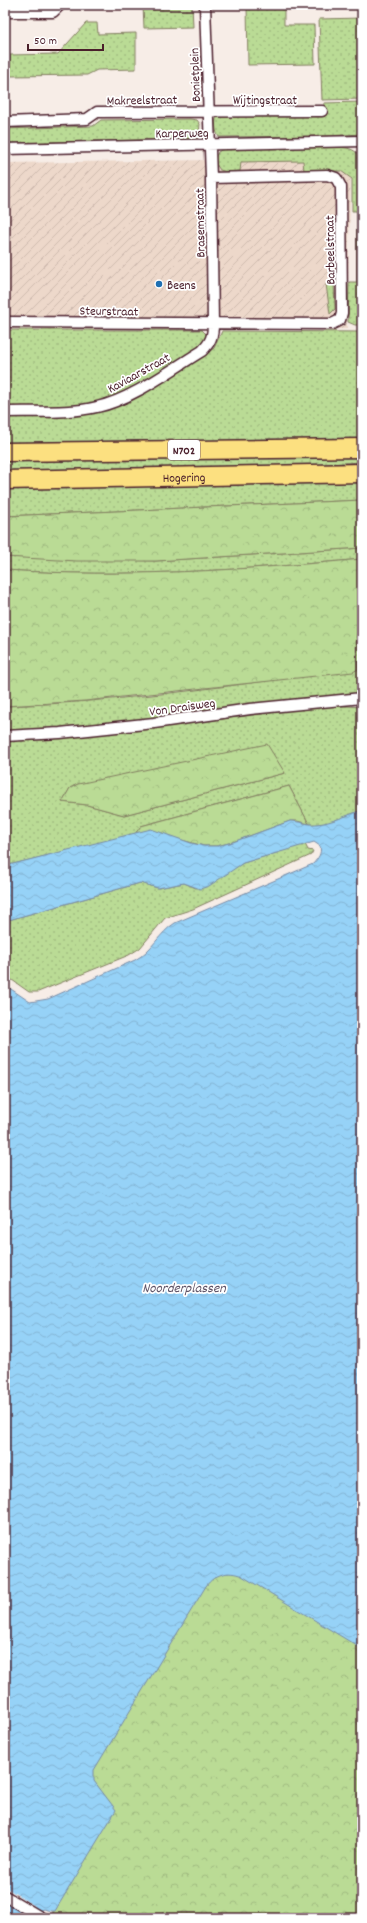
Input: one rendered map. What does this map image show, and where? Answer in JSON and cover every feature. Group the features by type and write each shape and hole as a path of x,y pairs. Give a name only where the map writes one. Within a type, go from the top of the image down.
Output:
{"highway":[{"name":"Hogering","path":"5,452 362,448"},
{"name":"Hogering","path":"5,480 362,473"}],"street":[{"path":"5,12 53,12 60,5"},
{"name":"Bonietplein","path":"205,5 210,145"},
{"name":"Wijtingstraat","path":"209,112 322,111"},
{"name":"Makreelstraat","path":"5,122 87,119 97,112 209,112"},
{"name":"Karperweg","path":"5,149 361,143"},
{"name":"Brasemstraat","path":"210,145 214,324"},
{"name":"Barbeelstraat","path":"211,178 327,175 336,178 341,187 342,313 340,320 332,324 214,324"},
{"name":"Steurstraat","path":"5,322 214,324"},
{"name":"Kaviaarstraat","path":"5,412 67,411 97,407 126,396 210,344 214,324"},
{"name":"Von Draisweg","path":"5,736 68,732 154,723 250,709 362,698"},
{"path":"5,1896 42,1918"}],"shaded area":[{"path":"351,158 347,329 5,328 5,163"}],"green space":[{"path":"143,5 192,5 193,27 144,28"},
{"path":"247,5 284,5 284,25 314,25 315,64 248,65"},
{"path":"362,18 362,99 322,100 319,19"},
{"path":"86,23 97,23 98,34 136,33 136,69 97,70 87,75 10,76 10,55 58,54"},
{"path":"362,102 362,134 327,136 219,137 216,129 216,120 218,115 323,113 324,103"},
{"path":"101,120 197,120 200,124 199,134 195,139 5,143 5,129 93,126"},
{"path":"338,147 352,150 357,153 362,160 362,325 355,325 348,322 349,282 357,282 357,211 352,211 352,179 341,171 304,171 303,161 241,162 240,171 227,172 220,170 214,161 218,152 223,149"},
{"path":"326,284 334,284 335,309 330,314"},
{"path":"5,330 202,330 207,335 206,344 135,386 103,402 73,407 5,409"},
{"path":"222,331 362,332 362,442 5,448 5,416 77,415 202,357 214,348"},
{"path":"362,454 362,462 263,468 5,473 5,459"},
{"path":"362,479 362,500 5,516 5,484"},
{"path":"362,500 362,548 156,561 77,561 5,557 5,516"},
{"path":"362,548 362,559 184,572 94,573 5,570 5,557 156,561"},
{"path":"362,559 362,622 357,633 356,651 358,669 353,672 85,701 5,706 5,570 94,573 184,572"},
{"path":"362,622 362,695 199,712 34,733 5,733 5,706 93,701 358,669 356,651 357,633"},
{"path":"332,705 362,707 362,810 343,818 322,824 309,824 289,786 141,826 135,834 5,866 5,741 103,734","holes":["285,773 124,815 87,805 62,802 70,788 78,784"]},
{"path":"267,744 285,773 124,815 87,805 62,802 70,788 78,784"},
{"path":"289,786 309,824 290,821 233,842 217,846 204,846 178,839 135,834 141,826"},
{"path":"305,844 308,850 313,851 311,855 193,909 165,918 140,948 129,955 38,992 29,992 5,975 5,921 140,883 158,888 184,883 196,888 243,863"},
{"path":"220,1557 362,1644 362,1918 53,1918 53,1909 87,1779"}],"water":[{"name":"Noorderplassen","path":"362,810 362,1649 242,1576 227,1573 213,1579 206,1586 94,1770 94,1781 116,1810 55,1911 42,1909 34,1918 5,1918 5,985 30,1002 48,999 135,960 146,952 169,927 175,923 313,864 319,856 320,846 314,842 243,863 209,886 200,889 184,883 158,888 140,883 5,921 5,866 151,829 191,843 204,846 217,846 233,842 290,821 316,824 334,820"}],"pier":[{"path":"5,1887 35,1906 28,1916 5,1902"}],"place":[{"name":"Beens","path":"159,284"}]}
